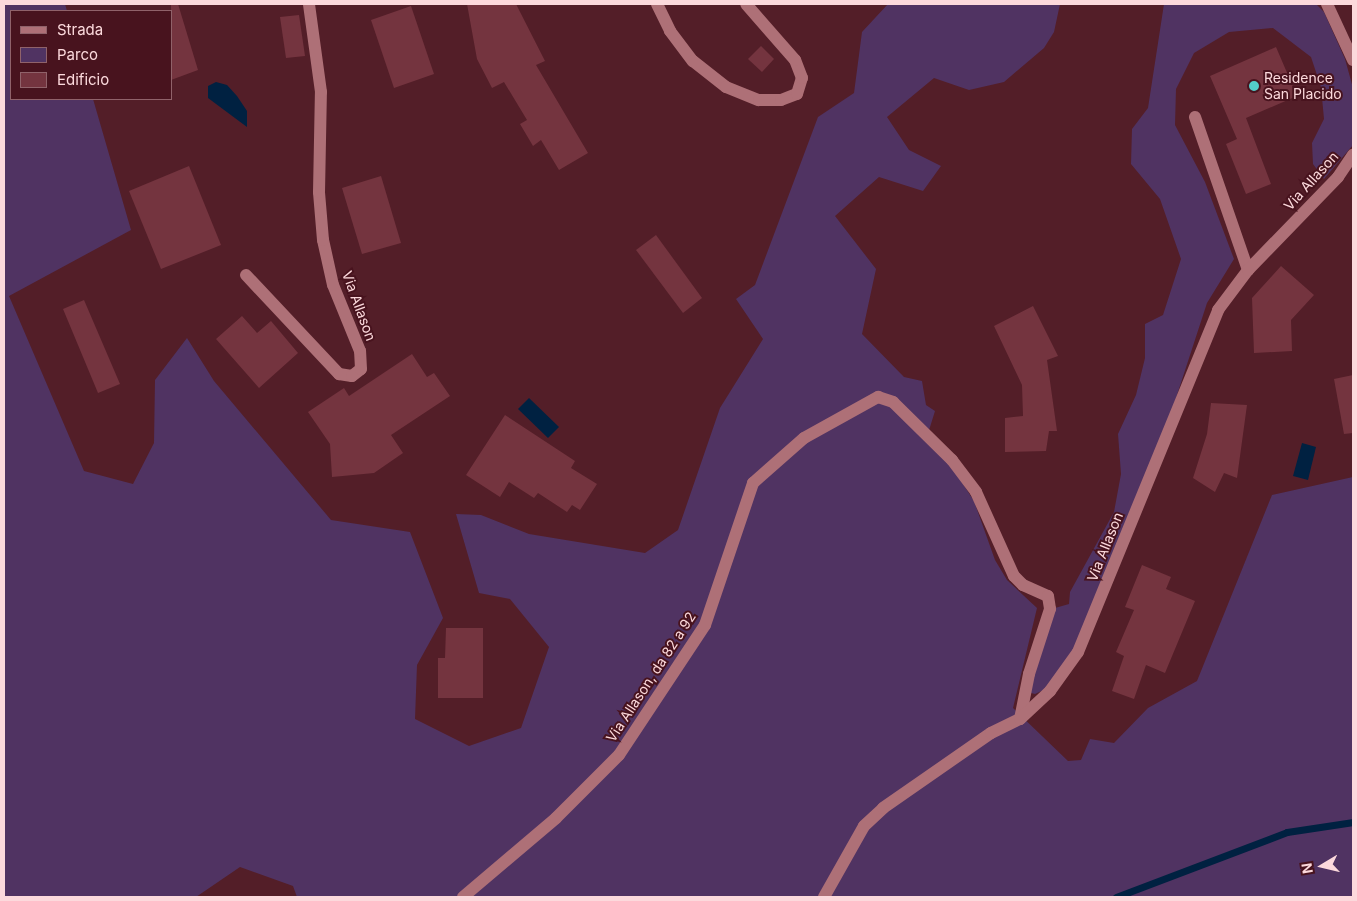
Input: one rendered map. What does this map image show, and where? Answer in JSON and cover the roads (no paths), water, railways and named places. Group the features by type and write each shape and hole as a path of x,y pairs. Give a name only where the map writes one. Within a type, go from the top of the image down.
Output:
{"street":[{"name":"Via Allason","path":"246,275 340,374 352,376 361,368 360,351 333,285 323,240 319,192 321,92 309,4"},
{"path":"657,4 670,32 693,61 726,87 759,100 781,100 797,94 802,78 795,60 746,4"},
{"path":"1327,4 1353,60"},
{"path":"1195,117 1248,270"},
{"name":"Via Allason","path":"824,897 854,842 883,808 991,734 1020,719 1050,692 1078,652 1218,310 1248,270 1338,177 1353,155"},
{"name":"Via Allason, da 82 a 92","path":"463,897 556,818 619,755 705,625 753,483 804,438 878,397 892,402 952,460 976,492 1014,576 1023,585 1048,596 1050,609 1029,674 1020,719"}],"water":[{"path":"216,82 227,85 237,96 247,111 247,127 208,98 208,86"},
{"path":"529,398 559,427 548,438 518,409"},
{"path":"1302,443 1316,447 1308,480 1293,476"}],"waterway":[{"path":"1116,897 1287,832 1353,822"}],"place":[{"name":"Residence San Placido","path":"1254,86"}]}
